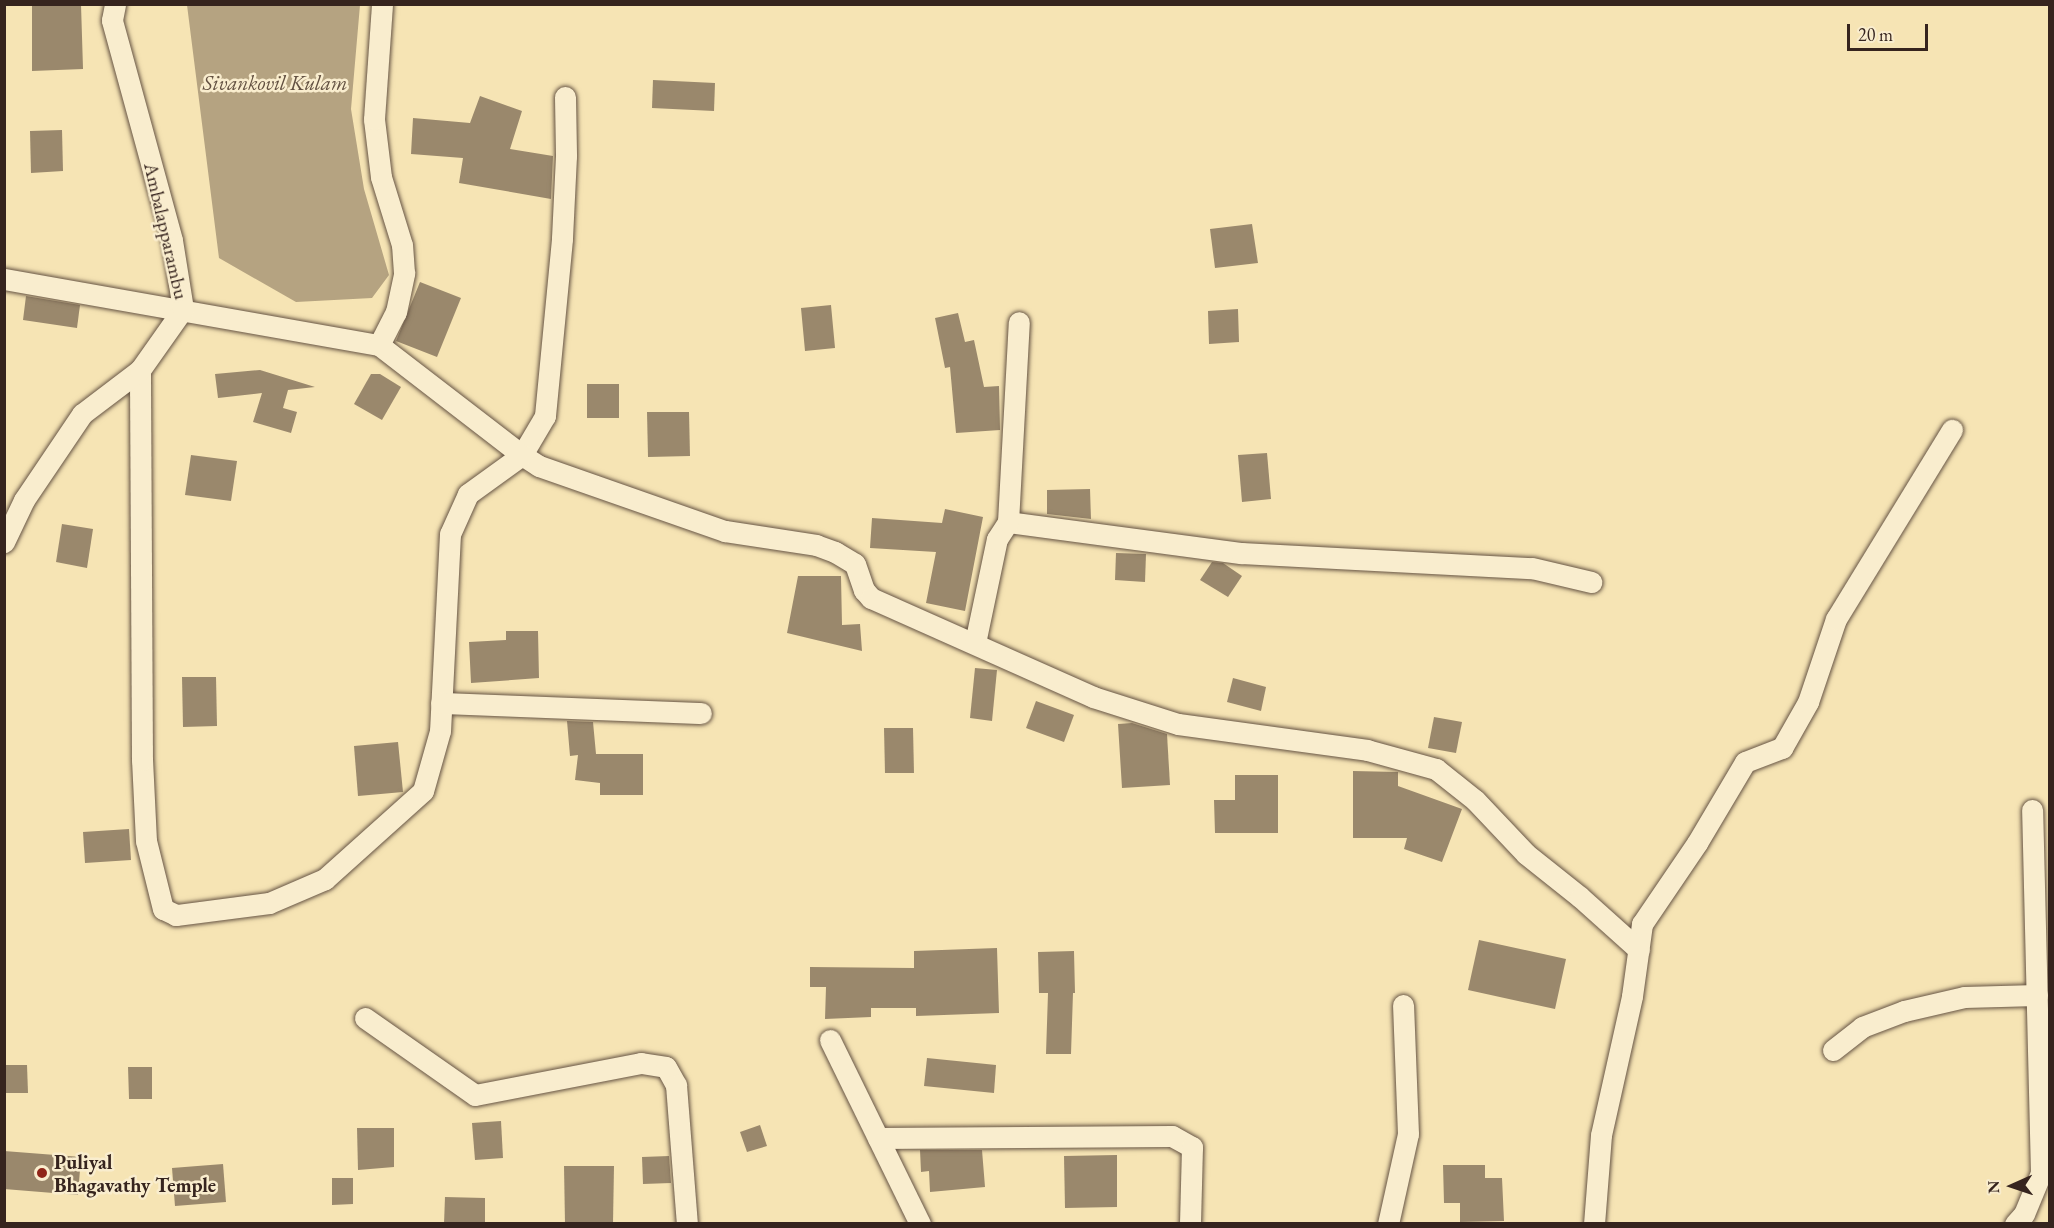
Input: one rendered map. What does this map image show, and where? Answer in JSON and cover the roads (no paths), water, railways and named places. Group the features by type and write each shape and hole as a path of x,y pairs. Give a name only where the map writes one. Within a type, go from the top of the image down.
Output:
{"street":[{"name":"Ambalapparambu","path":"4,542 24,500 82,414 140,370 183,309 172,240 112,20 115,4"},
{"path":"379,345 396,312 404,273 402,245 381,177 374,119 382,4"},
{"path":"140,370 142,760 146,841 163,909 176,915 269,903 325,879 423,791 440,731 450,534 468,494 522,455 545,416 562,240 566,156 565,97"},
{"path":"4,279 379,345 539,466 725,531 816,545 835,552 855,564 864,591 871,598 1093,697 1178,724 1367,750 1436,769 1475,800 1526,855 1580,897 1639,950"},
{"path":"975,643 997,539 1008,522 1019,322"},
{"path":"1594,1224 1601,1135 1632,996 1642,924 1697,843 1745,762 1782,748 1808,702 1836,619 1952,430"},
{"path":"1008,522 1241,553 1532,568 1591,582"},
{"path":"441,703 701,713"},
{"path":"2015,1224 2024,1214 2041,1173 2032,810"},
{"path":"1833,1050 1862,1027 1904,1011 1964,998 2037,994"},
{"path":"1388,1224 1408,1134 1403,1005"},
{"path":"365,1018 475,1095 641,1063 666,1067 676,1085 687,1224"},
{"path":"830,1040 920,1224"},
{"path":"878,1138 1172,1136 1192,1147 1190,1224"}],"water":[{"name":"Sivankovil Kulam","path":"187,5 360,5 351,109 364,189 389,275 372,298 296,302 219,258"}],"place":[{"name":"Puliyal Bhagavathy Temple","path":"42,1173"}]}
